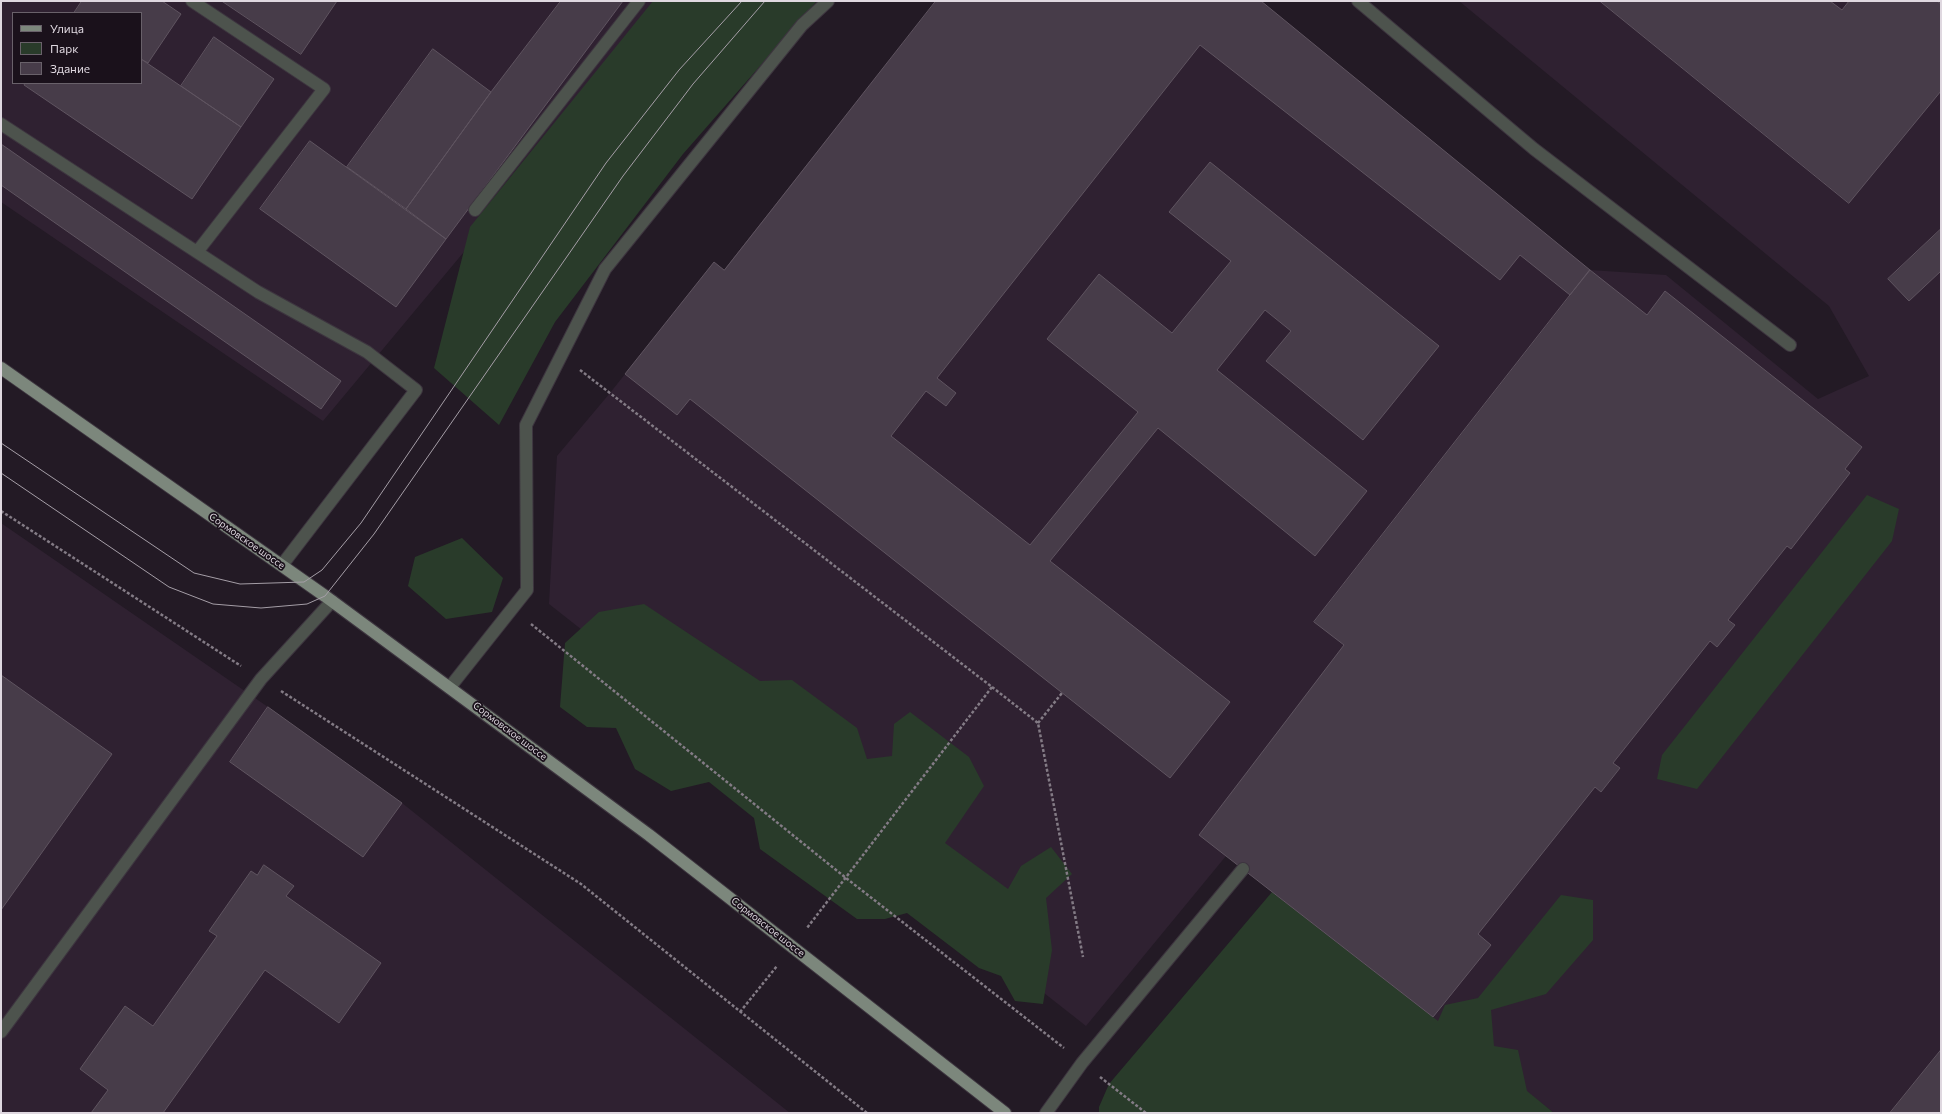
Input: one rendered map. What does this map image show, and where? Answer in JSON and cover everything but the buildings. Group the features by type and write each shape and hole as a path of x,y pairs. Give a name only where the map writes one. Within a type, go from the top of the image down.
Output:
{"main road":[{"name":"Сормовское шоссе","path":"1,368 282,565 450,687 649,835 1004,1113"}],"street":[{"path":"192,1 324,89 197,252"},
{"path":"476,210 639,1"},
{"path":"450,687 527,590 526,425 606,269 802,25 828,1"},
{"path":"1358,1 1534,148 1790,345"},
{"path":"1,124 258,292 367,352 416,390 282,565"},
{"path":"1,1032 262,679 332,601"},
{"path":"1046,1113 1082,1063 1243,869"}],"path":[{"path":"561,356 1038,723 1083,957"},
{"path":"1,511 581,884 867,1113"},
{"path":"512,609 846,878 1146,1113"},
{"path":"846,878 992,687"},
{"path":"1038,723 1062,693"}],"shaded area":[{"path":"1,1 673,1 323,421 1,202"},
{"path":"936,1 1261,1 1590,270 1666,275 1818,399 1869,376 1829,306 1459,1 1941,1 1941,1113 1554,1113 1226,856 1086,1026 549,604 557,456 610,393 714,262 724,270"},
{"path":"1,523 268,707 402,803 790,1113 1,1113"}],"green space":[{"path":"653,1 817,1 683,154 555,322 499,425 434,368 470,227"},
{"path":"1867,495 1899,509 1892,541 1697,789 1657,779 1662,755"},
{"path":"462,538 503,578 492,612 446,619 408,586 415,557"},
{"path":"644,604 760,681 792,680 857,728 867,759 892,756 894,724 910,712 969,757 984,786 945,843 1008,889 1021,866 1051,847 1072,874 1046,898 1052,950 1043,1004 1015,1001 1001,976 979,968 907,913 885,919 857,919 760,849 754,818 709,782 671,791 635,769 616,728 587,727 560,707 565,643 599,612"},
{"path":"1272,892 1438,1021 1445,1005 1478,998 1561,895 1593,900 1593,940 1546,994 1491,1010 1494,1046 1518,1050 1527,1091 1554,1113 1099,1113 1099,1107 1109,1084"}],"tram line":[{"path":"1,443 194,573 240,584 304,582 322,570 361,523 606,163 679,70 742,1"},
{"path":"1,473 169,587 213,604 261,608 307,604 325,596 374,534 623,176 693,84 765,1"}]}
